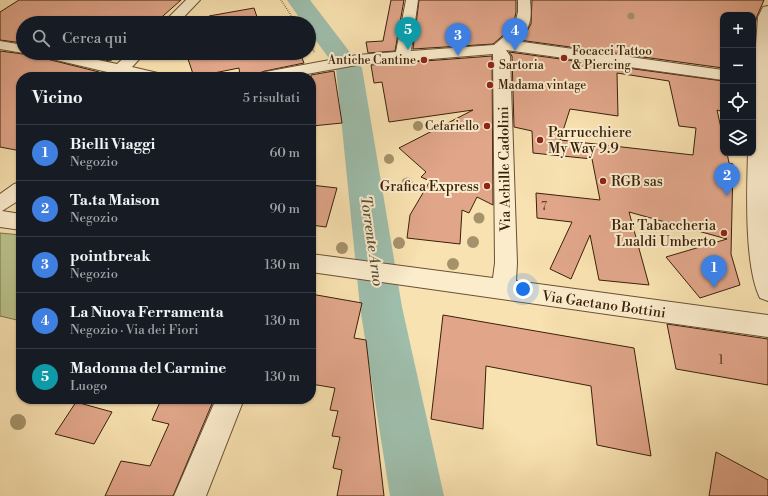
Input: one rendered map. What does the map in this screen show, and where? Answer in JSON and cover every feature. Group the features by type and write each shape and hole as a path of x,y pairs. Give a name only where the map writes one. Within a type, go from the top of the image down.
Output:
{"street":[{"path":"177,16 194,0"},
{"path":"403,56 412,0"},
{"path":"502,47 521,30 525,12 524,0"},
{"path":"768,10 765,17 766,49 757,80 761,261 768,292"},
{"path":"0,45 16,48"},
{"path":"290,72 357,60 502,47 567,54 720,75"},
{"name":"Via Achille Cadolini","path":"502,47 506,263 504,290"},
{"path":"70,60 114,72 129,60"},
{"path":"0,204 16,193"},
{"path":"0,219 16,221"},
{"name":"Via Gaetano Bottini","path":"316,263 761,325"},
{"path":"190,496 228,404"}],"path":[{"path":"281,0 291,16"}],"green space":[{"path":"0,233 16,235 16,320 0,316"}],"building":[{"path":"19,0 181,0 163,16 16,16 16,42 0,40 0,12"},
{"path":"391,0 404,0 395,51 368,53 366,42 383,41"},
{"path":"419,0 516,0 516,12 513,27 493,44 413,49"},
{"path":"532,0 764,0 756,20 756,12 720,12 720,68 519,40 526,33 531,24"},
{"path":"254,8 257,16 209,16"},
{"path":"0,51 16,53 16,60 51,60 99,72 16,72 16,150 0,147"},
{"path":"509,52 720,81 720,111 717,110 720,124 720,156 728,156 729,163 733,164 731,254 740,285 700,298 666,257 727,239 629,212 649,285 599,280 590,235 571,279 550,269 572,222 537,218 536,193 600,200 592,159 533,153 532,131 514,127 512,56","holes":["617,73 669,81 679,126 696,128 693,155 560,140 570,109 618,116"]},
{"path":"492,56 493,205 477,197 469,213 462,210 460,244 407,238 410,215 430,181 421,177 426,172 399,148 473,110 389,122 382,82 374,83 371,65"},
{"path":"188,60 303,60 304,63 262,72 239,72 239,68 219,72 192,72"},
{"path":"334,71 342,123 316,126 316,74"},
{"path":"316,186 337,188 326,227 316,226"},
{"path":"316,295 362,303 354,338 366,340 384,496 337,496 342,470 333,468 340,437 332,436 338,411 330,410 335,388 316,385"},
{"path":"443,315 634,348 651,456 597,445 591,386 486,366 483,429 431,419"},
{"path":"667,324 768,339 768,385 676,369"},
{"path":"75,404 83,404 112,412 94,444 55,434"},
{"path":"159,404 212,404 173,496 105,496 121,461 150,466 169,424 152,420"},
{"path":"716,452 768,480 768,496 709,496"}],"waterway":[{"name":"Torrente Arno","path":"298,0 310,16"},
{"name":"Torrente Arno","path":"316,24 349,68 381,307 417,496"}],"place":[{"name":"Madonna del Carmine","path":"408,50"},
{"name":"La Nuova Ferramenta","path":"515,51"},
{"name":"pointbreak","path":"458,56"},
{"name":"Focacci Tattoo & Piercing","path":"564,58"},
{"name":"Antiche Cantine","path":"424,60"},
{"name":"Sartoria","path":"491,65"},
{"name":"Madama vintage","path":"490,85"},
{"name":"Cefariello","path":"487,126"},
{"name":"Parrucchiere My Way 9.9","path":"540,140"},
{"name":"RGB sas","path":"603,181"},
{"name":"Grafica Express","path":"487,186"},
{"name":"Ta.ta Maison","path":"727,196"},
{"name":"Bar Tabaccheria Lualdi Umberto","path":"724,233"},
{"name":"Bielli Viaggi","path":"714,288"}]}
